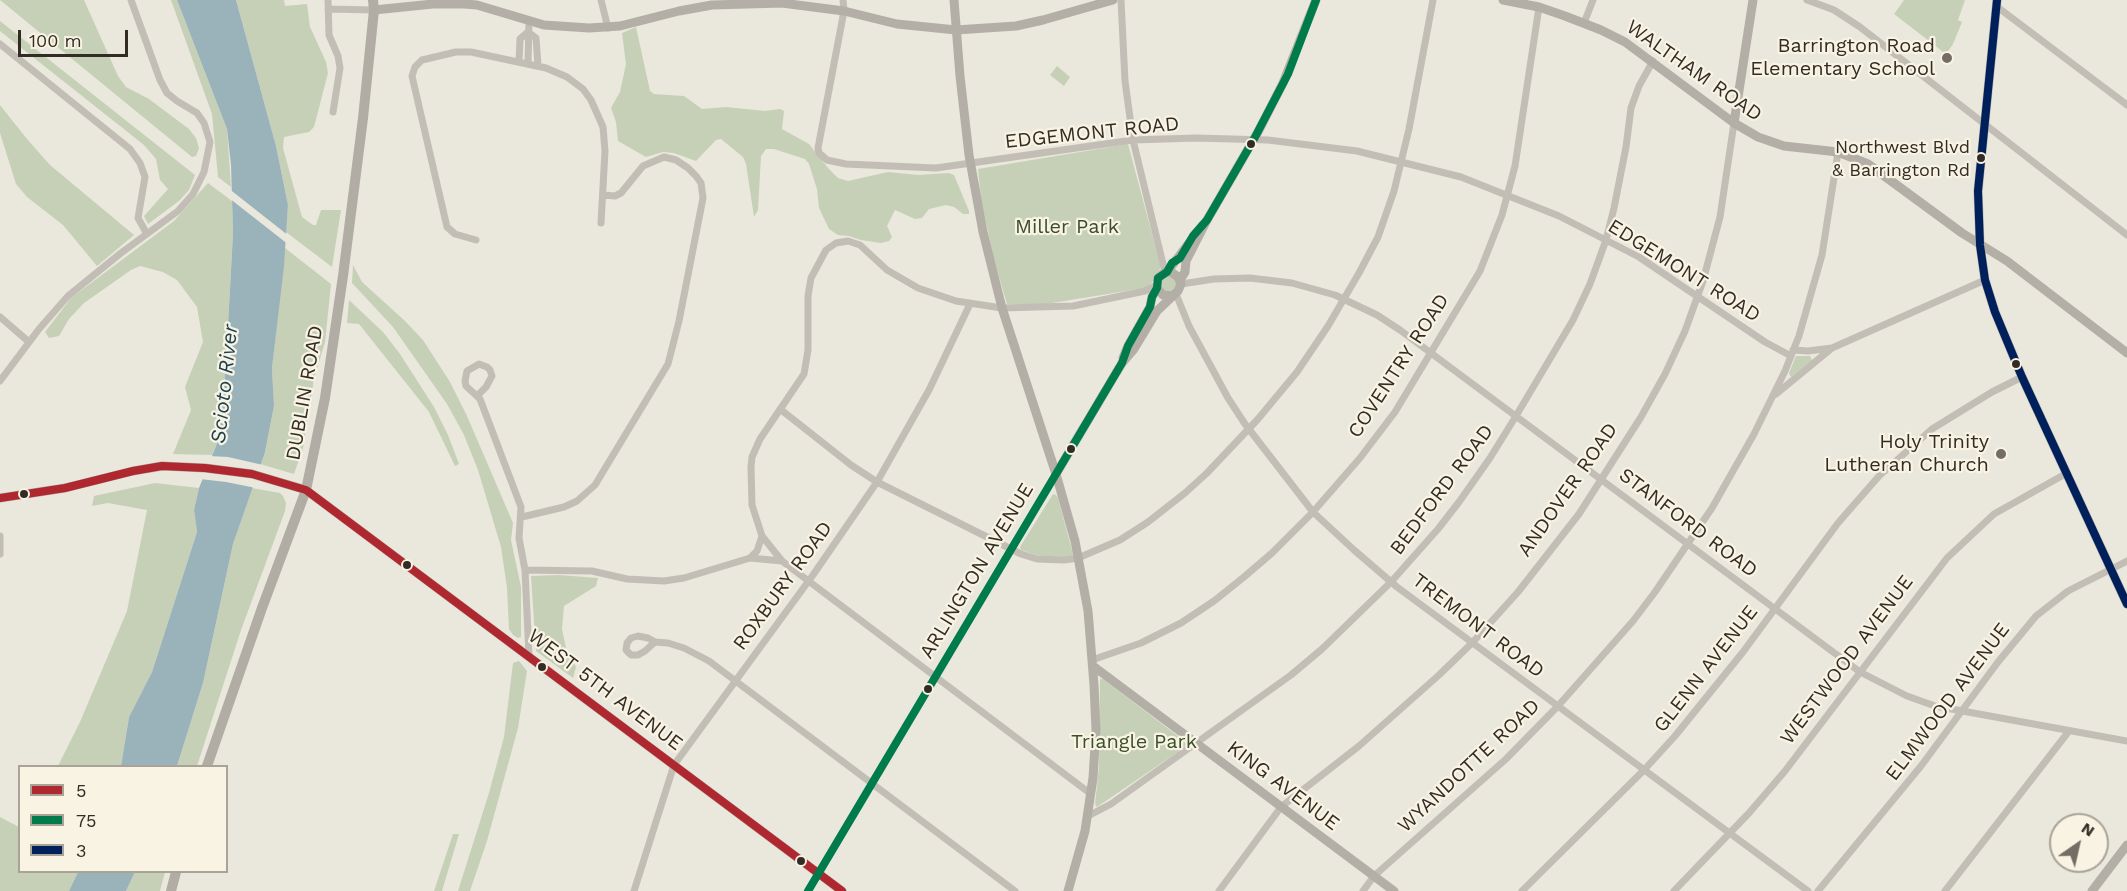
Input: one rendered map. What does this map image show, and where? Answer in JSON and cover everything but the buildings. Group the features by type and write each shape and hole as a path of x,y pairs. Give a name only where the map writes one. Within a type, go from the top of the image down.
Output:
{"main road":[{"name":"DUBLIN ROAD","path":"207,765 254,629 306,490 325,398 343,276 363,118 374,5"},
{"path":"171,891 176,873"}],"street":[{"path":"0,381 68,296 178,210 193,194 204,172 210,142 200,117 193,110 172,98 160,80 131,0"},
{"path":"328,0 329,35 338,56 340,68 333,112"},
{"path":"601,0 609,28"},
{"path":"843,0 844,11"},
{"path":"954,0 970,164 982,232 1002,308 1056,474 1078,558 1088,611 1096,730 1088,816 1068,891"},
{"path":"328,9 374,5 477,3 528,26 609,28 679,11 740,2 782,3 844,11 897,24 956,30 1016,26 1113,0"},
{"path":"1121,0 1125,81 1132,140 1166,272"},
{"path":"1207,219 1200,238 1186,261 1185,272 1174,295 1163,295 1157,287 1158,278 1166,272 1207,219 1254,139 1288,74 1316,0"},
{"path":"780,409 851,465 877,482 1011,549 1037,559 1064,560 1078,558 1120,540 1148,522 1207,473 1248,430 1297,372 1344,299 1378,237 1394,191 1402,161 1433,0"},
{"name":"WALTHAM ROAD","path":"1503,0 1539,4 1625,42 1753,135 1784,146 1838,152 1881,171 1980,245 2007,261 2127,354"},
{"path":"1584,23 1593,0"},
{"name":"ANDOVER ROAD","path":"1219,891 1281,807 1359,746 1472,643 1559,541 1641,417 1685,331 1712,252 1721,212 1753,0"},
{"path":"1807,0 1834,10 1860,27 1984,126 2127,235"},
{"path":"1996,3 1978,191 1980,245 1985,280 1995,312 2022,377 2127,604"},
{"path":"1996,3 2127,105"},
{"name":"COVENTRY ROAD","path":"1093,663 1181,623 1214,602 1272,553 1313,512 1360,458 1395,412 1480,271 1490,249 1508,194 1521,132 1539,4"},
{"name":"EDGEMONT ROAD","path":"844,11 818,142 819,153 827,160 846,164 936,168 1132,140 1196,138 1254,139 1314,145 1402,161 1461,177 1559,216 1638,257 1765,342 1792,353"},
{"path":"519,62 520,39 528,26"},
{"path":"528,26 528,64"},
{"path":"528,26 536,38 538,65"},
{"path":"0,44 134,154 145,177 138,218 147,234"},
{"path":"477,240 455,234 447,227 413,73 422,60 456,52 471,52 538,65 558,71 576,82 591,100 603,127 605,151 601,223"},
{"name":"BEDFORD ROAD","path":"1088,816 1111,804 1292,675 1391,582 1445,520 1490,458 1516,417 1573,320 1590,284 1606,240 1619,184 1631,108 1639,86 1653,62"},
{"name":"WYANDOTTE ROAD","path":"1363,891 1374,876 1506,759 1558,706 1633,621 1688,543 1754,434 1792,353 1822,255 1838,152"},
{"path":"522,517 564,507 577,501 595,485 668,364 679,321 703,198 701,183 688,168 676,160 664,157 643,166 621,193 615,196 603,195"},
{"path":"1091,794 782,561 762,536 752,505 752,457 760,439 798,384 807,364 808,296 811,278 826,250 842,241 860,245 887,270 918,288 970,304 1002,308 1073,306 1157,287"},
{"path":"1166,272 1175,274 1181,282"},
{"name":"STANFORD ROAD","path":"1181,282 1250,278 1292,283 1344,299 1377,315 1602,479 1860,672 1907,696 1935,706 2127,741"},
{"path":"1792,353 1832,348 1985,280"},
{"name":"ARLINGTON AVENUE","path":"1122,363 1157,287"},
{"name":"ARLINGTON AVENUE","path":"808,891 1122,363 1134,349 1157,311 1174,295"},
{"name":"TREMONT ROAD","path":"1174,295 1205,357 1248,430 1313,512 1391,582 1808,891"},
{"name":"ROXBURY ROAD","path":"634,891 674,765 877,482 929,390 970,304"},
{"path":"0,317 29,342"},
{"name":"WYANDOTTE ROAD","path":"1774,395 1832,348"},
{"path":"477,396 492,376 487,367 479,364 471,367 465,376 466,386 480,399 521,507 519,538 525,570 529,656"},
{"name":"GLENN AVENUE","path":"1522,891 1644,770 1696,711 1852,505 1894,461 1932,429 1992,392 2022,377"},
{"name":"WEST 5TH AVENUE","path":"0,498 65,488 150,467 227,470 278,481 306,490 842,891"},
{"name":"WESTWOOD AVENUE","path":"1674,891 1785,771 1947,558 1994,514 2067,473"},
{"path":"0,536 0,554"},
{"path":"750,558 757,551 762,536"},
{"path":"525,570 592,571 627,579 664,581 684,578 750,558 782,561"},
{"name":"ELMWOOD AVENUE","path":"1818,891 1886,811 1998,662 2036,616 2068,591 2127,561"},
{"path":"655,642 684,648 709,661 1015,891"},
{"name":"KING AVENUE","path":"1093,663 1196,744 1394,891"},
{"path":"1945,891 2069,730"},
{"path":"2092,891 2127,845"}],"green space":[{"path":"0,0 84,0 118,76 126,87 149,99 189,129 196,138 199,148 196,156 192,157"},
{"path":"171,0 177,0 227,129 231,187 218,177 212,114"},
{"path":"236,0 284,0 285,6 307,4 310,27 326,62 328,73 314,127 309,132 284,137 283,148 302,217 316,225 321,210 341,210 332,267 286,232 288,205 276,146"},
{"path":"1904,0 1965,0 1958,20 1962,22 1946,54 1894,14"},
{"path":"0,21 195,175 189,190 179,201 148,224 144,216 168,189 160,180 156,159 144,145 0,31"},
{"path":"636,27 650,91 654,94 684,96 702,109 726,107 765,111 780,109 784,111 782,129 809,144 838,178 848,181 888,172 918,175 949,173 954,175 969,214 963,214 954,207 946,205 929,209 922,218 915,219 895,210 887,226 892,237 889,241 881,243 861,240 838,235 829,229 819,208 817,189 809,164 805,159 774,149 766,149 761,156 758,210 754,217 746,164 743,157 721,139 716,140 696,161 674,153 663,152 646,157 618,141 616,122 611,108 620,92 626,64 622,33"},
{"path":"1057,66 1070,77 1064,86 1050,75"},
{"path":"0,105 50,165 134,235 97,266 63,225 27,197 16,184 0,133"},
{"name":"Miller Park","path":"1128,144 1160,264 1160,269 1151,284 1145,288 1046,304 1007,304 993,256 981,199 978,169"},
{"path":"208,183 232,201 233,233 220,436 212,455 173,454 191,410 185,387 203,342 197,307 177,280 163,272 140,266 84,303 69,319 59,336 49,338 45,332 71,298 174,221"},
{"path":"285,248 331,284 325,342 314,379 303,448 294,474 260,464 265,452 274,406 272,368"},
{"path":"353,265 362,282 423,340 450,382 467,416 513,523 511,540 521,587 521,637 513,635 509,629 507,588 501,547 478,470 464,435 447,404 393,327 352,283"},
{"path":"1169,276 1177,284 1169,292 1161,284"},
{"path":"349,300 383,332 400,354 434,407 459,464 455,466 429,412 359,324 347,323"},
{"path":"1796,356 1810,356 1812,360 1791,377 1789,373"},
{"path":"155,483 199,488 194,510 197,532 152,672 129,717 121,765 58,765 80,722 127,611 147,510 108,503 92,506 94,496"},
{"path":"252,488 280,493 286,503 285,511 241,630 197,765 177,765 203,683 233,544"},
{"path":"1053,494 1058,498 1073,554 1071,557 1039,556 1021,550 1020,547"},
{"path":"559,575 598,578 596,586 564,606 562,629 566,648 576,667 573,678 536,651 531,576"},
{"path":"519,661 527,671 518,728 487,841 470,891 458,891 504,737 513,663"},
{"name":"Triangle Park","path":"1100,679 1187,743 1185,747 1097,807 1095,804 1099,767"},
{"path":"0,817 18,826 18,873 78,873 69,891 0,891"},
{"path":"453,834 459,834 442,891 434,891"},
{"path":"135,873 165,873 160,891 126,891"}],"water":[{"name":"Scioto River","path":"177,0 236,0 276,146 288,205 284,266 272,368 274,406 265,452 233,544 203,683 177,765 121,765 129,717 152,672 197,532 194,510 199,488 220,436 233,233 231,165 227,129"},
{"path":"78,873 135,873 126,891 69,891"}],"pier":[{"path":"228,188 289,236 289,245 229,198"},
{"path":"209,456 228,457 263,465 256,488 200,479"}],"transit line":[{"name":"75","path":"808,891 1122,363 1128,346 1150,307 1158,278 1180,258 1193,236 1207,220 1254,139 1288,74 1316,0"},
{"name":"3","path":"1997,0 1978,191 1980,245 1985,280 1995,312 2022,377 2127,604"},
{"name":"5","path":"0,498 65,488 162,466 205,468 252,474 306,490 842,891"}],"place":[{"name":"Barrington Road Elementary School","path":"1947,58"},
{"name":"Northwest Blvd & Barrington Rd","path":"1981,158"},
{"name":"Holy Trinity Lutheran Church","path":"2001,454"}]}
